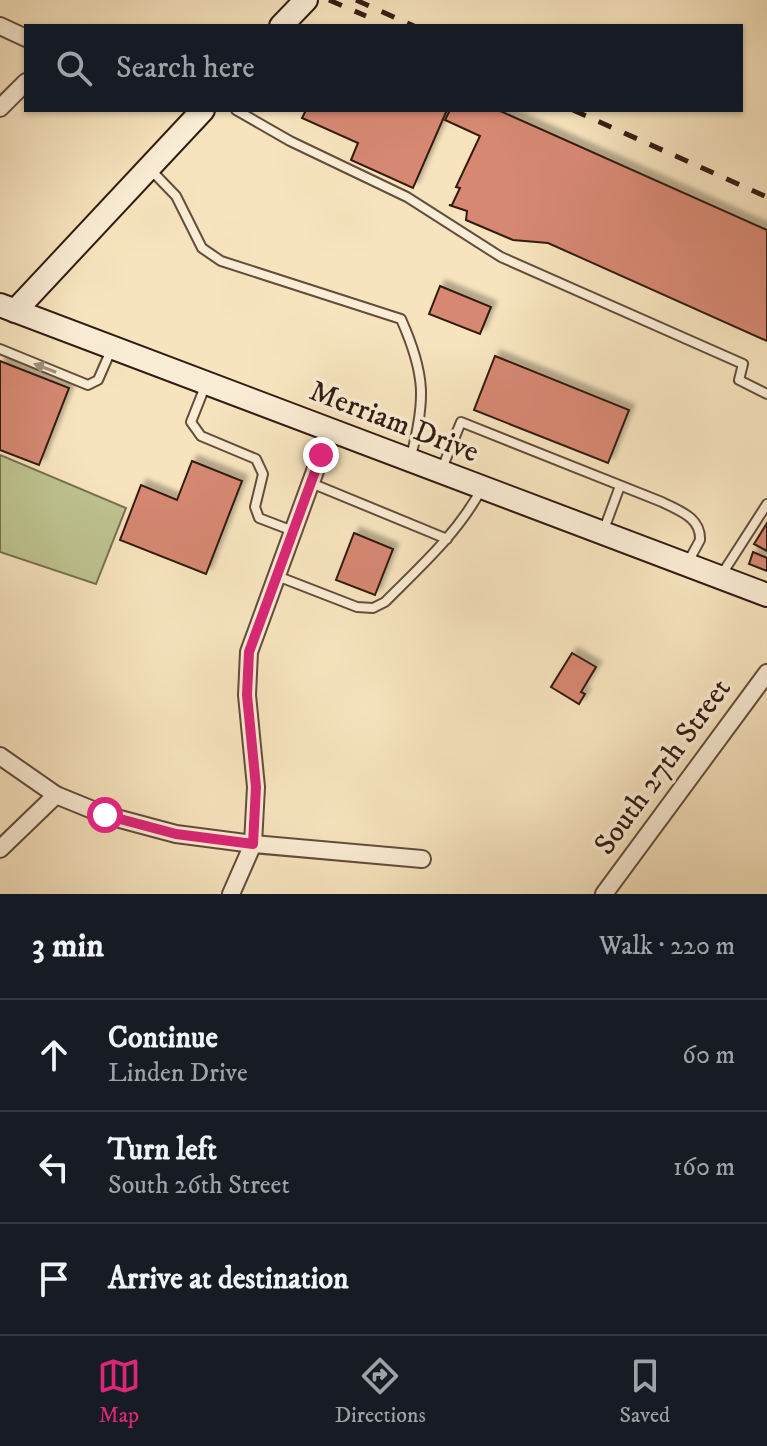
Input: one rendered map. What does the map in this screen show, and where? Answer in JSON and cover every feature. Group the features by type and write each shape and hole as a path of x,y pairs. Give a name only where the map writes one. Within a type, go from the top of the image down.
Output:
{"main road":[{"path":"283,24 306,0"},
{"path":"7,308 201,112"},
{"name":"Merriam Drive","path":"7,308 767,595"}],"street":[{"path":"0,26 24,37"},
{"path":"0,108 24,84"},
{"path":"231,894 253,844 256,787 247,695 249,652 330,430"},
{"name":"South 27th Street","path":"604,894 767,673"},
{"path":"0,756 56,795 105,815 176,834 422,859"},
{"path":"0,849 56,795"}],"lane":[{"path":"239,112 290,141 407,197 501,257 743,364 739,380 767,394"},
{"path":"148,168 176,196 202,248 221,261 401,319 416,352 423,392 410,460"},
{"path":"1,351 88,385 98,380 112,348"},
{"path":"207,383 191,422 201,436 256,459 263,474 255,507 259,518 293,531"},
{"path":"441,472 461,422 662,502 690,517 697,524 700,540 686,564"},
{"path":"311,483 447,539"},
{"path":"602,533 620,486"},
{"path":"277,576 357,607 373,608 385,602 447,539 469,511 482,487"},
{"path":"720,577 767,504"}],"green space":[{"path":"0,455 126,508 96,584 0,552"}],"building":[{"path":"305,112 446,112 413,188 351,160 358,143 302,118"},
{"path":"449,112 502,112 767,230 767,341 548,243 513,240 466,220 467,211 449,205 452,205 460,188 456,187 480,136 445,120"},
{"path":"440,286 491,307 480,334 429,314"},
{"path":"495,356 629,410 608,463 474,410"},
{"path":"0,361 69,388 39,465 0,450"},
{"path":"192,461 242,481 206,574 120,540 141,485 177,500"},
{"path":"767,523 767,551 754,544"},
{"path":"354,533 393,549 375,595 336,580"},
{"path":"753,552 767,558 767,571 749,564"},
{"path":"572,653 596,667 581,692 585,694 579,704 551,687"}],"railway":[{"path":"329,0 366,16"},
{"path":"356,0 410,24"},
{"path":"577,112 767,197"}],"route":[{"path":"105,815 176,834 253,844 256,787 247,695 249,652 321,455"}]}
